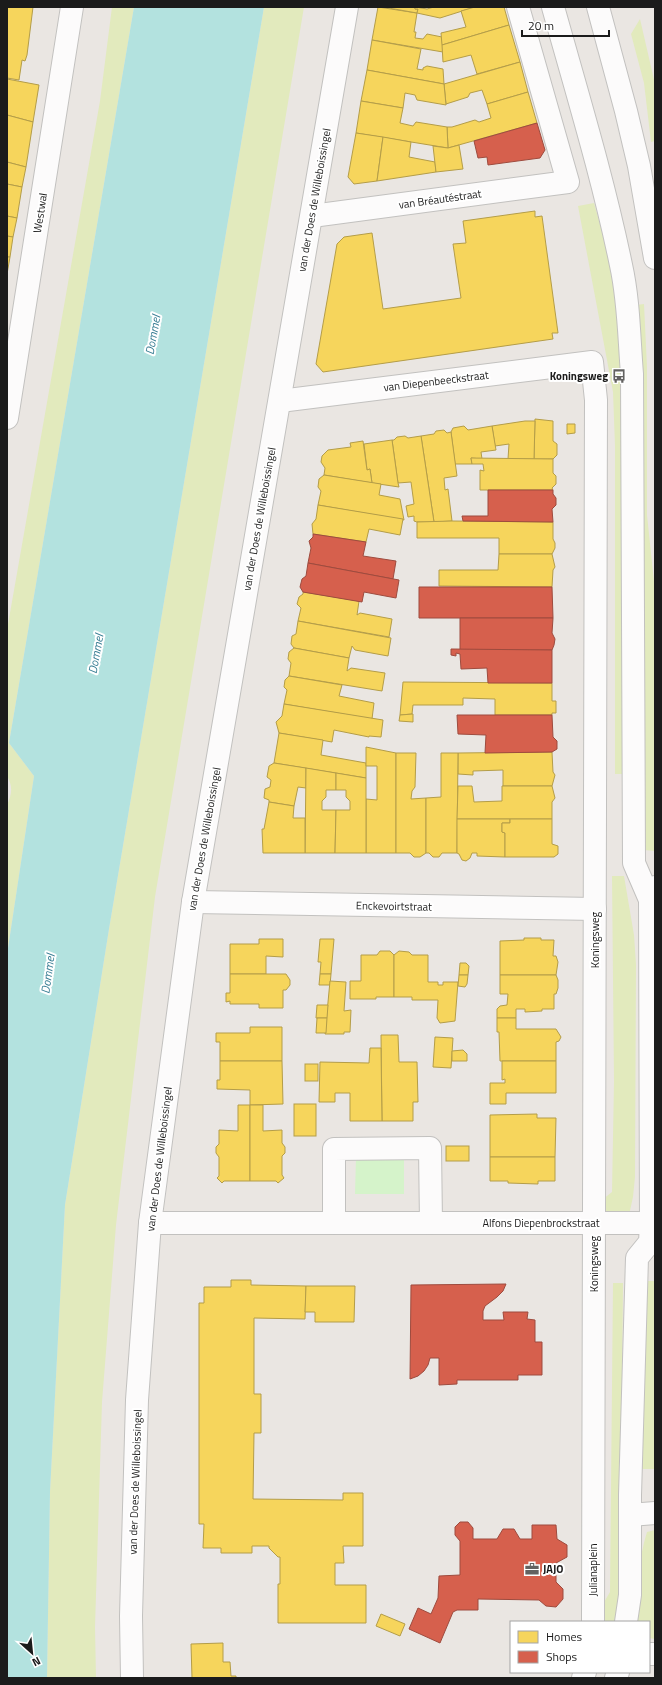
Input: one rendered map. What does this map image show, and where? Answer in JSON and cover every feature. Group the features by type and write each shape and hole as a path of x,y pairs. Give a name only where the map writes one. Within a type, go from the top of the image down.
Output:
{"street":[{"name":"Westwal","path":"7,418 72,7"},
{"name":"van der Does de Willeboissingel","path":"132,1678 131,1616 137,1400 150,1223 193,902 347,7"},
{"name":"van Bréautéstraat","path":"312,216 568,182 518,7"},
{"path":"553,7 600,177 622,267 632,374 634,863 653,896 652,1238 637,1258 630,1515 630,1595 626,1621"},
{"path":"598,7 639,166 655,258"},
{"path":"622,267 655,262"},
{"name":"van Diepenbeeckstraat","path":"280,401 592,362"},
{"name":"Koningsweg","path":"592,362 596,400 594,1518"},
{"name":"Enckevoirtstraat","path":"193,902 595,909"},
{"path":"334,1223 334,1149 423,1148 430,1148 431,1223"},
{"name":"Alfons Diepenbrockstraat","path":"150,1223 594,1222 652,1238"},
{"path":"630,1515 655,1513"},
{"name":"Julianaplein","path":"593,1621 594,1518"}],"green space":[{"path":"112,7 134,7 9,743 34,776 7,955 7,805 11,790 7,776 7,630 100,101"},
{"path":"264,7 304,7 155,897 116,1225 102,1402 95,1627 96,1678 47,1678 50,1492 65,1205 109,929"},
{"path":"640,19 655,84 655,141 651,142 644,83 631,34"},
{"path":"594,203 613,270 620,322 627,531 625,774 615,774 615,446 613,392 578,206"},
{"path":"644,304 647,367 647,515 655,591 655,851 644,850 636,305"},
{"path":"612,876 624,876 634,935 636,965 635,1177 629,1215 603,1215 602,1200 612,1192 614,1081"},
{"path":"356,1157 404,1157 404,1194 355,1194"},
{"path":"641,1281 655,1281 655,1469 639,1469"},
{"path":"613,1283 623,1283 620,1594 616,1621 600,1621 600,1609 610,1592"},
{"path":"655,1530 655,1639 650,1638 650,1621 634,1621 638,1576 647,1532"}],"water":[{"name":"Dommel","path":"134,7 264,7 109,929 65,1205 50,1492 47,1678 7,1678 7,955 34,776 9,743"}],"building: Homes":[{"path":"7,7 33,7 27,55 25,61 22,60 19,80 7,78"},
{"path":"378,7 417,13 414,32 416,32 415,38 423,39 427,34 442,37 443,52 372,40"},
{"path":"383,7 415,7 415,9 418,9 417,13"},
{"path":"415,7 427,9 434,7 475,7 440,18 417,13 418,9 415,9"},
{"path":"475,7 504,7 509,25 442,45 441,33 466,27 461,11"},
{"path":"509,25 520,62 477,74 471,55 443,62 442,45"},
{"path":"372,40 421,49 417,69 423,70 423,68 427,66 443,69 444,84 367,70"},
{"path":"520,62 528,92 487,104 482,90 470,93 468,97 446,104 444,84"},
{"path":"367,70 444,84 446,105 417,100 415,95 405,93 403,108 361,101"},
{"path":"7,79 39,85 33,122 7,115"},
{"path":"528,92 537,123 448,148 447,127 452,127 475,120 479,122 491,118 487,104"},
{"path":"361,101 403,108 400,123 413,126 416,122 447,127 448,148 356,133"},
{"path":"7,115 33,122 26,167 7,162"},
{"path":"356,133 383,137 377,181 354,184 348,177"},
{"path":"383,137 411,142 409,157 435,162 436,172 377,181"},
{"path":"459,145 463,169 436,172 433,146 448,148"},
{"path":"7,162 26,167 22,187 7,184"},
{"path":"7,184 22,187 17,218 7,216"},
{"path":"535,211 535,217 542,216 558,333 552,333 553,339 323,372 316,364 337,244 344,237 372,233 383,309 461,298 453,244 466,243 463,221"},
{"path":"7,216 17,218 13,237 7,236"},
{"path":"7,236 13,237 10,257 7,257"},
{"path":"7,257 10,257 7,274"},
{"path":"535,419 553,421 553,441 557,444 557,455 553,459 534,459"},
{"path":"535,421 534,459 508,459 509,444 495,446 492,426"},
{"path":"567,424 575,424 575,433 567,434"},
{"path":"464,426 468,430 492,426 496,450 481,452 482,459 471,458 472,464 455,464 451,432 453,428"},
{"path":"444,430 447,433 451,432 457,476 444,478 445,490 448,489 452,521 434,522 421,436 434,434 436,431"},
{"path":"405,436 408,438 421,436 434,522 417,522 414,521 414,516 408,517 406,506 414,504 411,482 398,483 392,440 397,437"},
{"path":"392,440 399,487 372,483 370,469 367,470 364,444"},
{"path":"363,441 367,470 370,469 372,483 324,475 325,468 321,462 322,456 328,450 351,447 350,443"},
{"path":"471,458 553,459 553,473 556,476 556,484 552,488 553,490 480,490 480,470 484,471 483,464 472,464"},
{"path":"324,475 381,484 379,495 400,499 404,520 318,505 321,491 318,487 319,479"},
{"path":"318,505 403,519 400,535 369,529 366,542 313,534 312,524 316,519"},
{"path":"417,522 553,522 553,539 555,548 552,554 499,554 499,538 417,538"},
{"path":"499,554 552,554 555,567 553,570 552,587 439,586 439,570 498,570"},
{"path":"303,592 359,601 357,615 360,613 392,619 389,637 298,621 301,608 297,604 299,597 303,594"},
{"path":"298,621 391,638 388,656 355,650 352,646 349,658 294,648 291,644 292,636 296,634"},
{"path":"294,648 349,658 347,671 351,668 385,673 382,691 289,676 291,663 288,659 289,652"},
{"path":"289,676 342,685 339,696 374,703 372,719 284,704 287,690 284,687 285,680"},
{"path":"403,682 552,683 552,701 556,701 556,713 552,713 552,715 495,715 495,699 463,698 463,705 413,705 412,714 400,715"},
{"path":"284,704 383,720 381,737 369,737 334,730 332,742 279,733 276,722 282,716"},
{"path":"413,714 413,722 399,721 400,715"},
{"path":"279,733 323,740 321,755 366,763 366,778 274,763"},
{"path":"366,747 396,753 396,853 366,853 366,799 377,800 377,766 366,766"},
{"path":"552,752 553,772 555,775 552,786 503,786 503,770 473,771 473,775 458,774 458,753"},
{"path":"396,753 416,753 415,787 412,791 411,799 426,798 426,853 420,857 414,857 410,853 396,853"},
{"path":"441,753 458,753 457,853 442,853 439,857 433,857 429,853 426,853 426,798 441,797"},
{"path":"274,763 306,768 306,788 298,787 294,806 269,802 269,800 264,798 265,789 270,787 271,780 267,777 269,766"},
{"path":"306,768 336,773 336,790 326,790 326,797 322,801 322,810 336,810 335,853 305,853"},
{"path":"336,773 366,778 366,853 335,853 336,810 350,810 350,801 346,797 346,790 336,790"},
{"path":"458,786 472,786 474,802 502,801 502,786 552,786 555,798 552,802 552,819 457,819"},
{"path":"269,802 294,806 293,818 305,818 305,853 263,853 262,829 264,829"},
{"path":"457,819 510,819 510,823 502,823 502,832 505,833 505,857 477,856 477,853 472,853 470,858 466,861 462,860 457,853"},
{"path":"510,819 552,819 552,844 558,846 558,854 554,857 505,857 505,833 502,832 502,823 510,823"},
{"path":"524,938 554,940 553,956 556,956 558,962 556,975 500,975 500,941 524,940"},
{"path":"259,939 283,939 283,957 266,956 266,974 230,974 230,944 259,944"},
{"path":"320,939 334,939 331,974 320,974 321,962 318,962"},
{"path":"380,951 390,951 394,955 394,997 350,999 350,981 361,981 361,955 377,955"},
{"path":"399,951 409,952 412,955 428,955 428,982 438,982 438,985 443,985 443,982 458,982 455,1021 440,1023 437,1018 438,1000 412,1000 412,997 394,997 394,955"},
{"path":"460,963 466,963 469,966 468,975 459,975"},
{"path":"230,974 286,974 290,980 290,985 286,990 283,990 283,1008 259,1008 259,1004 230,1004 230,1001 226,1002 226,993 230,993"},
{"path":"320,974 331,974 330,985 319,985"},
{"path":"459,975 468,975 467,984 465,987 458,986"},
{"path":"500,975 556,975 558,980 558,988 556,994 554,994 554,1009 542,1009 542,1011 525,1012 525,1009 516,1009 516,1018 497,1018 497,1009 500,1006 507,1005 508,994 500,994"},
{"path":"330,981 346,982 344,1011 351,1010 350,1032 344,1032 344,1034 325,1034"},
{"path":"317,1005 328,1005 327,1018 316,1018"},
{"path":"317,1018 327,1018 326,1033 316,1033"},
{"path":"497,1018 516,1018 516,1029 556,1029 561,1037 559,1041 556,1042 556,1061 500,1061"},
{"path":"250,1027 282,1027 282,1061 220,1061 220,1042 216,1042 216,1033 250,1033"},
{"path":"381,1035 398,1035 399,1062 417,1062 418,1102 413,1102 413,1121 382,1121"},
{"path":"435,1037 453,1038 451,1068 433,1067"},
{"path":"370,1048 381,1048 382,1121 350,1121 350,1093 335,1093 335,1102 319,1102 320,1062 369,1063"},
{"path":"463,1050 467,1054 467,1061 452,1061 452,1051"},
{"path":"220,1061 282,1061 283,1104 250,1105 250,1090 217,1089 217,1080 220,1080"},
{"path":"502,1061 556,1061 556,1093 506,1093 506,1104 490,1104 490,1083 505,1083 505,1079 502,1080"},
{"path":"305,1064 318,1064 318,1081 305,1081"},
{"path":"294,1104 316,1104 316,1136 294,1136"},
{"path":"238,1105 250,1105 250,1181 224,1181 222,1183 217,1178 219,1176 219,1157 216,1153 216,1147 219,1144 219,1130 238,1131"},
{"path":"250,1105 263,1105 263,1131 282,1130 282,1143 285,1147 285,1153 282,1156 282,1175 284,1178 278,1183 276,1181 250,1181"},
{"path":"537,1114 537,1118 556,1118 555,1157 490,1157 490,1115"},
{"path":"446,1146 469,1146 469,1161 446,1161"},
{"path":"490,1157 555,1157 555,1181 538,1181 538,1184 490,1181"},
{"path":"231,1280 251,1280 251,1285 306,1286 305,1319 254,1318 254,1394 261,1394 261,1433 254,1433 253,1499 343,1500 343,1493 363,1493 363,1546 343,1546 344,1563 335,1563 335,1585 366,1585 366,1623 278,1623 280,1557 278,1557 269,1548 269,1546 252,1546 252,1553 221,1553 221,1548 203,1548 204,1524 199,1524 199,1303 204,1303 204,1287 231,1287"},
{"path":"306,1286 355,1286 354,1322 315,1322 315,1312 305,1312"},
{"path":"381,1614 405,1624 400,1636 376,1626"},
{"path":"223,1643 223,1662 230,1662 231,1676 236,1676 236,1678 192,1678 191,1644"}],"building: Shops":[{"path":"537,123 545,150 540,158 488,165 487,157 478,158 474,141"},
{"path":"488,490 553,490 553,494 556,498 556,505 552,509 553,522 463,521 462,516 488,516"},
{"path":"313,534 366,542 363,556 396,561 393,579 308,563 311,548 309,541 313,537"},
{"path":"308,563 399,580 396,598 364,592 362,602 303,592 300,587 302,579 306,576"},
{"path":"419,587 552,587 553,618 419,618"},
{"path":"460,618 553,618 552,633 555,639 554,645 552,650 460,650"},
{"path":"451,649 552,650 552,683 488,683 487,668 461,669 460,654 456,653 456,656 451,655"},
{"path":"457,715 552,715 553,737 557,741 557,749 552,752 485,753 486,735 458,734"},
{"path":"506,1284 503,1291 485,1306 483,1311 483,1320 504,1320 503,1312 528,1312 527,1319 535,1320 535,1342 542,1342 542,1375 518,1375 518,1380 457,1380 457,1384 439,1385 439,1358 430,1358 424,1371 418,1376 410,1379 411,1285"},
{"path":"460,1522 468,1522 473,1528 473,1539 497,1539 503,1529 514,1529 520,1539 532,1539 532,1525 556,1525 557,1539 567,1545 567,1557 556,1563 556,1582 563,1589 563,1599 556,1607 546,1606 539,1600 478,1599 478,1610 457,1610 453,1612 440,1643 409,1629 418,1608 431,1614 438,1598 439,1576 460,1575 460,1541 455,1535 455,1527"}],"place":[{"name":"Koningsweg","path":"619,376"},
{"name":"JAJO","path":"532,1569"}]}
